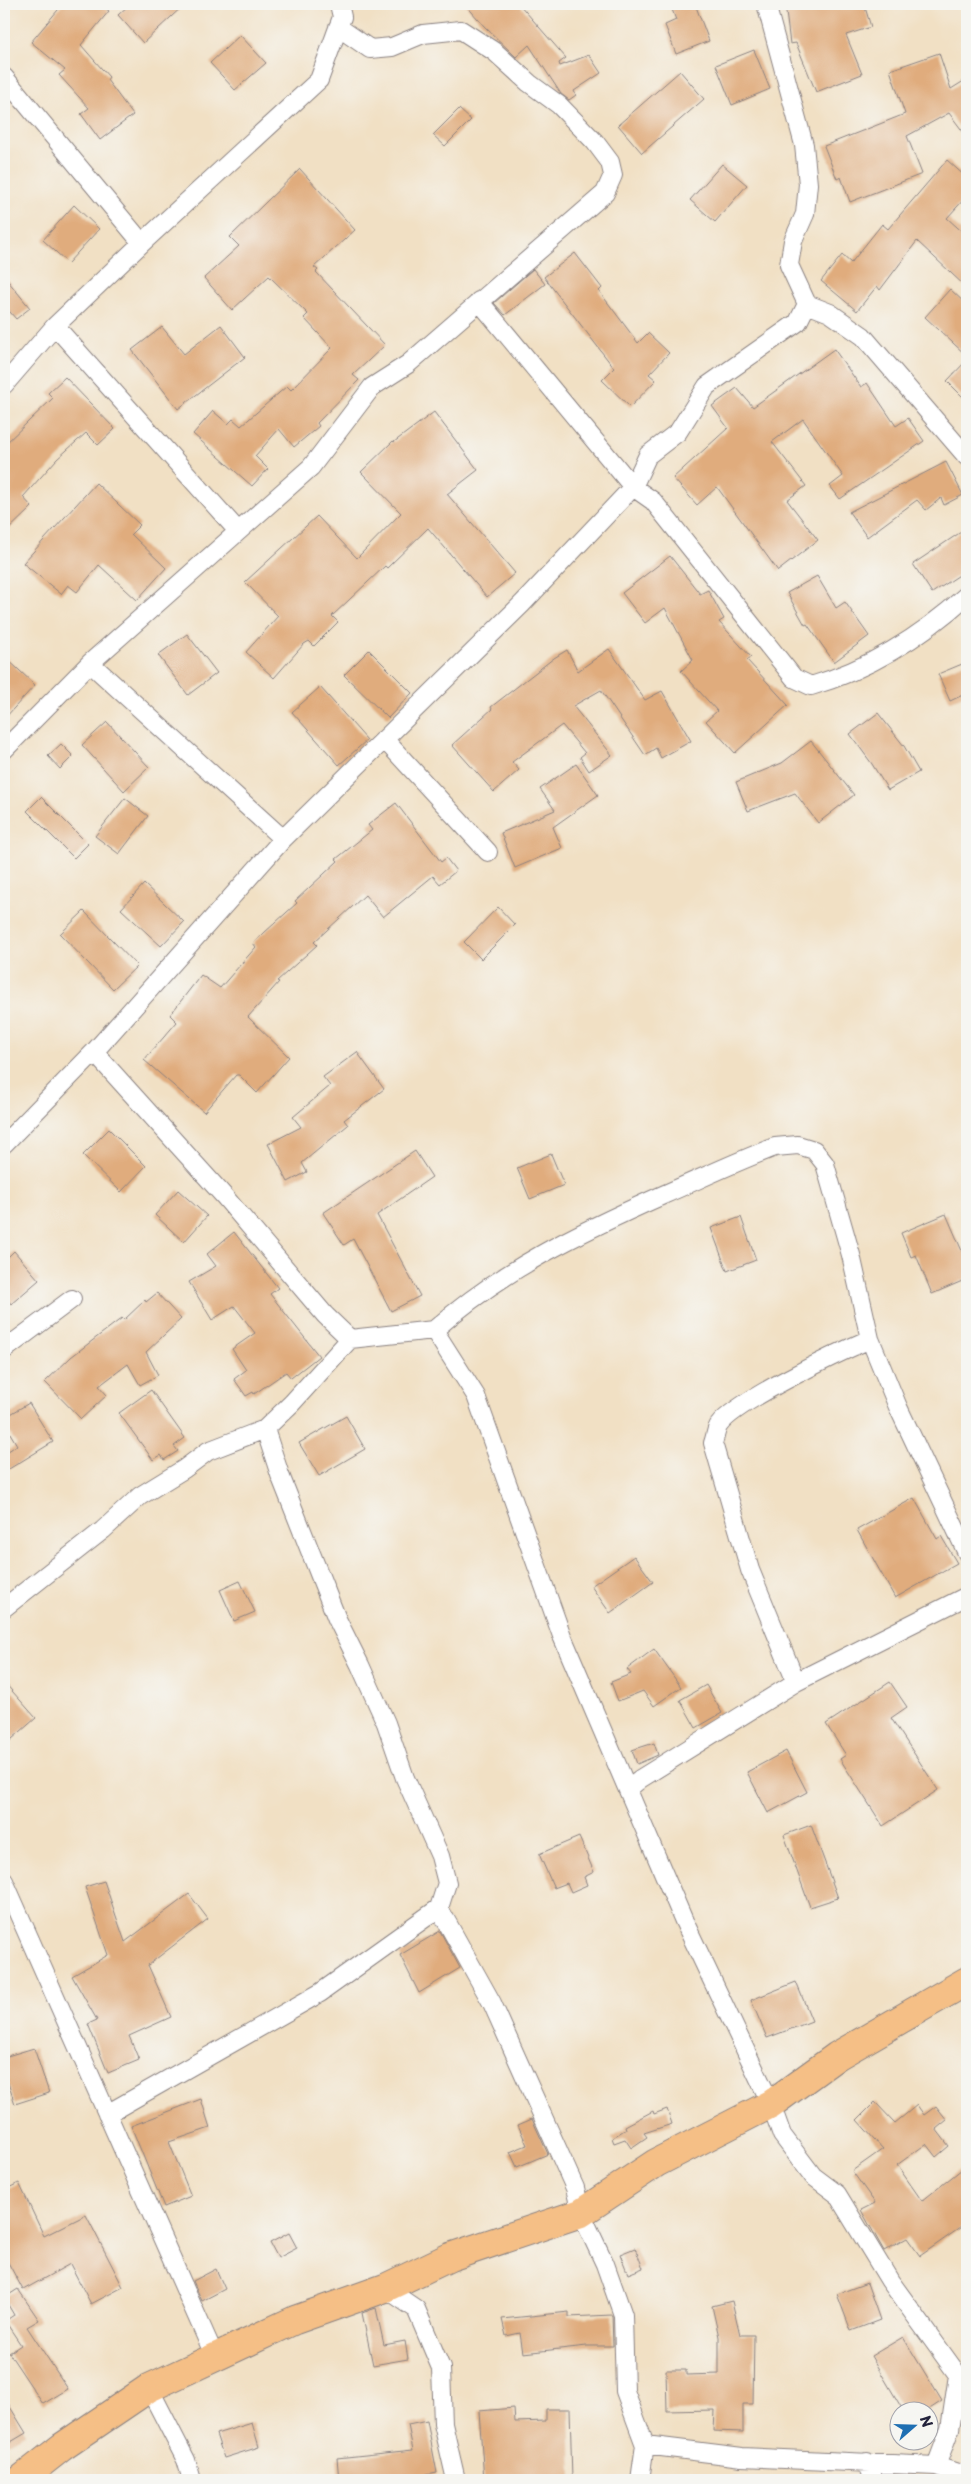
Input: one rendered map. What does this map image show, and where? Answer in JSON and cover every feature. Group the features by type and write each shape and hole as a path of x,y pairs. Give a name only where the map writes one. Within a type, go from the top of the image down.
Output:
{"main road":[{"path":"20,2480 62,2447 149,2388 295,2320 386,2288 450,2257 581,2213 656,2163 771,2104 837,2056 967,1982"}],"street":[{"path":"4,385 55,326 319,80 342,17 339,4"},
{"path":"766,4 804,145 808,184 805,214 793,241 790,265 807,304 830,313 862,336 967,457"},
{"path":"4,750 90,663 237,530 311,467 372,387 408,364 604,193 613,175 610,162 595,142 559,106 529,83 495,52 461,30 423,34 392,47 370,49 338,27"},
{"path":"4,76 142,243"},
{"path":"479,301 632,487 653,501 794,678 812,686 830,680 899,648 967,595"},
{"path":"4,1144 94,1052 283,839 522,604 632,487 648,455 678,432 707,386 798,322 807,304"},
{"path":"55,326 237,530"},
{"path":"90,663 283,839"},
{"path":"384,739 488,852"},
{"path":"94,1052 224,1196 325,1315 350,1339"},
{"path":"4,1608 103,1530 140,1496 208,1451 265,1429 292,1403 350,1339 434,1330 492,1283 570,1237 749,1157 775,1147 798,1145 814,1150 825,1164 851,1255 870,1339 898,1407 967,1553"},
{"path":"4,1350 72,1299"},
{"path":"434,1330 476,1396 562,1636 684,1921 771,2104 782,2135 812,2176 837,2194 890,2281 958,2375 950,2429 936,2466"},
{"path":"796,1682 750,1570 713,1443 718,1425 734,1411 844,1350 870,1339"},
{"path":"107,2114 320,1994 439,1908 447,1883 440,1856 405,1778 360,1665 337,1619 280,1475 265,1429"},
{"path":"628,1789 640,1779 796,1682 967,1596"},
{"path":"4,1881 215,2357"},
{"path":"439,1908 492,2003 575,2188 581,2213 605,2264 622,2315 625,2391 644,2446 640,2480"},
{"path":"386,2288 416,2310 441,2368 443,2424 456,2480"},
{"path":"149,2388 186,2460 192,2480"},
{"path":"644,2446 742,2458 936,2466 967,2476"},
{"path":"867,2462 874,2480"}],"building":[{"path":"63,4 100,4 109,11 81,45 109,77 107,80 133,115 100,140 81,114 89,108 59,75 65,70 31,42"},
{"path":"130,4 185,4 143,43 118,15"},
{"path":"465,4 519,4 566,58 559,63 560,66 589,55 601,73 574,91 576,95 569,100 561,94 529,45 516,57 484,26"},
{"path":"670,4 695,4 709,41 676,54 665,25 676,20"},
{"path":"785,4 864,4 871,27 846,35 862,74 816,92 796,43 790,44"},
{"path":"240,35 266,63 235,90 210,63"},
{"path":"754,50 770,89 732,105 716,65"},
{"path":"939,53 951,89 967,79 967,137 949,113 907,136 922,174 850,202 841,177 837,179 824,146 905,114 890,70"},
{"path":"680,71 704,99 642,153 618,125"},
{"path":"459,109 471,120 445,146 433,135"},
{"path":"947,160 967,178 967,196 947,218 967,236 967,288 917,241 880,290 877,286 857,311 821,281 842,255 851,263 882,224 888,229"},
{"path":"722,164 747,185 715,222 690,200"},
{"path":"300,169 355,230 314,267 318,270 316,272 385,345 353,375 359,380 317,423 319,426 294,447 279,429 255,456 268,469 252,486 193,434 213,411 228,424 233,419 241,426 287,386 291,390 332,348 304,318 308,314 269,276 232,310 204,278 239,246 230,237"},
{"path":"74,205 99,229 68,263 43,240"},
{"path":"575,253 602,288 599,291 638,343 648,333 669,353 649,374 656,380 630,407 602,380 614,368 544,277"},
{"path":"533,269 545,284 505,315 494,303"},
{"path":"4,276 30,308 16,319 4,305"},
{"path":"950,289 967,305 967,356 925,317"},
{"path":"221,325 245,357 178,409 132,350 162,327 184,354"},
{"path":"834,349 861,387 867,383 896,426 908,418 924,441 840,499 830,486 843,476 803,419 772,442 806,486 787,500 818,540 778,571 717,487 697,505 673,478 728,428 712,406 737,388 753,407"},
{"path":"967,360 967,401 947,381"},
{"path":"65,377 115,429 98,445 86,433 57,459 23,497 32,507 4,534 4,445 53,398 48,393"},
{"path":"434,412 478,470 447,494 515,573 487,597 428,528 387,568 385,566 332,616 338,622 314,646 309,641 304,644 274,678 246,652 278,616 245,582 317,516 357,558 401,513 361,472 393,441"},
{"path":"946,462 963,495 944,505 941,498 926,510 917,500 867,537 849,512"},
{"path":"96,483 140,525 131,534 166,568 137,600 99,565 77,592 68,585 61,594 23,563"},
{"path":"967,528 967,570 932,593 913,564"},
{"path":"670,556 700,594 708,590 724,619 719,622 751,657 747,660 788,705 735,753 706,721 717,711 681,671 693,660 665,608 645,623 622,593"},
{"path":"817,576 836,608 845,602 869,636 834,662 807,624 805,625 787,593"},
{"path":"187,634 217,673 188,695 158,655"},
{"path":"609,649 645,700 662,691 691,741 661,758 656,748 645,755 601,690 573,706 612,755 589,771 580,757 585,753 562,725 512,762 519,770 494,792 452,745 492,709 491,707 567,650 578,671"},
{"path":"369,650 412,693 388,718 344,675"},
{"path":"4,656 35,685 4,719"},
{"path":"967,662 967,693 950,701 938,674"},
{"path":"320,687 367,740 339,765 292,712"},
{"path":"878,713 904,746 919,772 888,790 850,734"},
{"path":"107,722 149,767 124,791 82,745"},
{"path":"811,741 854,795 818,823 795,793 748,811 736,782 782,763"},
{"path":"61,744 73,756 60,769 48,756"},
{"path":"576,764 598,795 553,827 562,848 515,868 501,833 555,810 540,789"},
{"path":"41,797 88,844 74,858 27,811"},
{"path":"125,798 148,816 119,854 95,836"},
{"path":"396,803 441,862 446,858 456,871 440,884 433,876 383,917 365,895 314,942 317,945 277,981 279,982 248,1017 289,1057 257,1093 239,1075 236,1075 204,1112 144,1060 177,1022 170,1015 201,975 220,988 256,947 253,943 297,903 295,901 338,861 336,859 372,830 368,825"},
{"path":"144,884 184,922 161,946 121,909"},
{"path":"498,907 515,925 481,959 464,942"},
{"path":"84,911 137,966 113,989 60,934"},
{"path":"357,1052 384,1089 344,1120 348,1125 302,1163 307,1172 288,1182 268,1144 301,1127 293,1117 330,1086 323,1077"},
{"path":"109,1129 146,1166 121,1192 83,1155"},
{"path":"415,1151 432,1177 377,1215 420,1296 391,1311 353,1239 344,1245 323,1213"},
{"path":"551,1154 564,1185 530,1199 517,1168"},
{"path":"178,1190 207,1216 184,1242 155,1215"},
{"path":"946,1214 962,1251 967,1249 967,1279 932,1294 916,1255 911,1257 901,1233"},
{"path":"741,1217 756,1260 727,1271 711,1228"},
{"path":"234,1232 278,1288 270,1294 319,1356 291,1378 286,1372 254,1394 253,1392 246,1396 234,1379 246,1370 232,1349 255,1333 234,1306 212,1320 189,1282 216,1266 207,1254"},
{"path":"14,1251 39,1280 11,1304 4,1295 4,1261"},
{"path":"157,1293 181,1319 146,1352 158,1375 140,1385 128,1364 99,1386 107,1395 81,1419 45,1382 71,1357 122,1318 124,1320 145,1300 146,1302"},
{"path":"151,1390 185,1438 174,1446 178,1451 164,1460 161,1455 153,1460 119,1413"},
{"path":"29,1403 53,1442 4,1472 4,1454 17,1445 4,1423 4,1418"},
{"path":"346,1416 365,1449 319,1476 299,1443"},
{"path":"914,1498 937,1539 941,1536 957,1563 895,1598 857,1530"},
{"path":"634,1556 653,1582 610,1613 591,1586"},
{"path":"240,1581 255,1612 234,1621 220,1590"},
{"path":"654,1649 681,1687 654,1706 643,1691 618,1701 611,1682 631,1674 627,1669"},
{"path":"4,1682 36,1718 4,1746"},
{"path":"890,1682 907,1707 891,1718 938,1790 883,1826 840,1759 846,1755 826,1724"},
{"path":"706,1685 722,1713 696,1728 680,1700"},
{"path":"654,1743 658,1755 637,1764 632,1750"},
{"path":"786,1751 807,1792 768,1813 747,1772"},
{"path":"811,1825 838,1898 810,1907 784,1835"},
{"path":"579,1837 594,1872 584,1877 587,1885 571,1892 567,1883 554,1888 539,1854"},
{"path":"104,1881 125,1942 189,1894 208,1919 148,1965 171,2017 129,2036 139,2060 108,2073 88,2024 97,2020 72,1976 108,1955 85,1887"},
{"path":"440,1931 460,1968 419,1993 400,1955"},
{"path":"796,1982 812,2021 767,2038 751,2000"},
{"path":"34,2048 49,2093 15,2104 4,2071 4,2057"},
{"path":"201,2099 210,2128 169,2142 191,2196 164,2207 131,2126"},
{"path":"875,2102 895,2123 917,2105 924,2115 936,2106 947,2120 936,2129 949,2146 936,2157 926,2144 897,2165 922,2201 967,2165 967,2223 920,2256 907,2238 884,2251 861,2210 875,2203 852,2171 883,2149 857,2120"},
{"path":"667,2109 672,2124 644,2133 647,2137 631,2148 625,2139 614,2143 612,2138 626,2129 625,2126 653,2111 654,2114"},
{"path":"532,2119 548,2154 517,2167 510,2152 527,2145 518,2125"},
{"path":"19,2183 44,2236 86,2215 123,2287 91,2304 70,2264 23,2290 4,2255 4,2190"},
{"path":"289,2233 297,2248 278,2258 270,2243"},
{"path":"635,2248 643,2268 628,2274 620,2254"},
{"path":"216,2269 225,2289 202,2301 193,2281"},
{"path":"867,2283 880,2320 851,2331 837,2294"},
{"path":"18,2289 39,2320 27,2327 68,2389 43,2404 9,2353 21,2345 5,2321 14,2315 4,2298"},
{"path":"732,2301 740,2335 754,2335 753,2404 743,2404 743,2432 713,2431 714,2410 667,2411 666,2370 686,2370 686,2375 719,2374 719,2337 712,2306"},
{"path":"376,2308 384,2345 405,2341 408,2359 373,2365 362,2313"},
{"path":"569,2312 569,2317 612,2315 613,2346 587,2346 523,2353 520,2333 506,2336 502,2319"},
{"path":"903,2337 942,2401 938,2404 938,2402 898,2402 871,2356"},
{"path":"4,2397 26,2433 4,2446"},
{"path":"514,2408 515,2422 546,2421 546,2409 570,2409 572,2480 484,2480 479,2411"},
{"path":"427,2421 437,2473 411,2478 412,2480 339,2480 337,2458 413,2450 408,2425"},
{"path":"252,2423 259,2447 224,2458 216,2434"}]}
